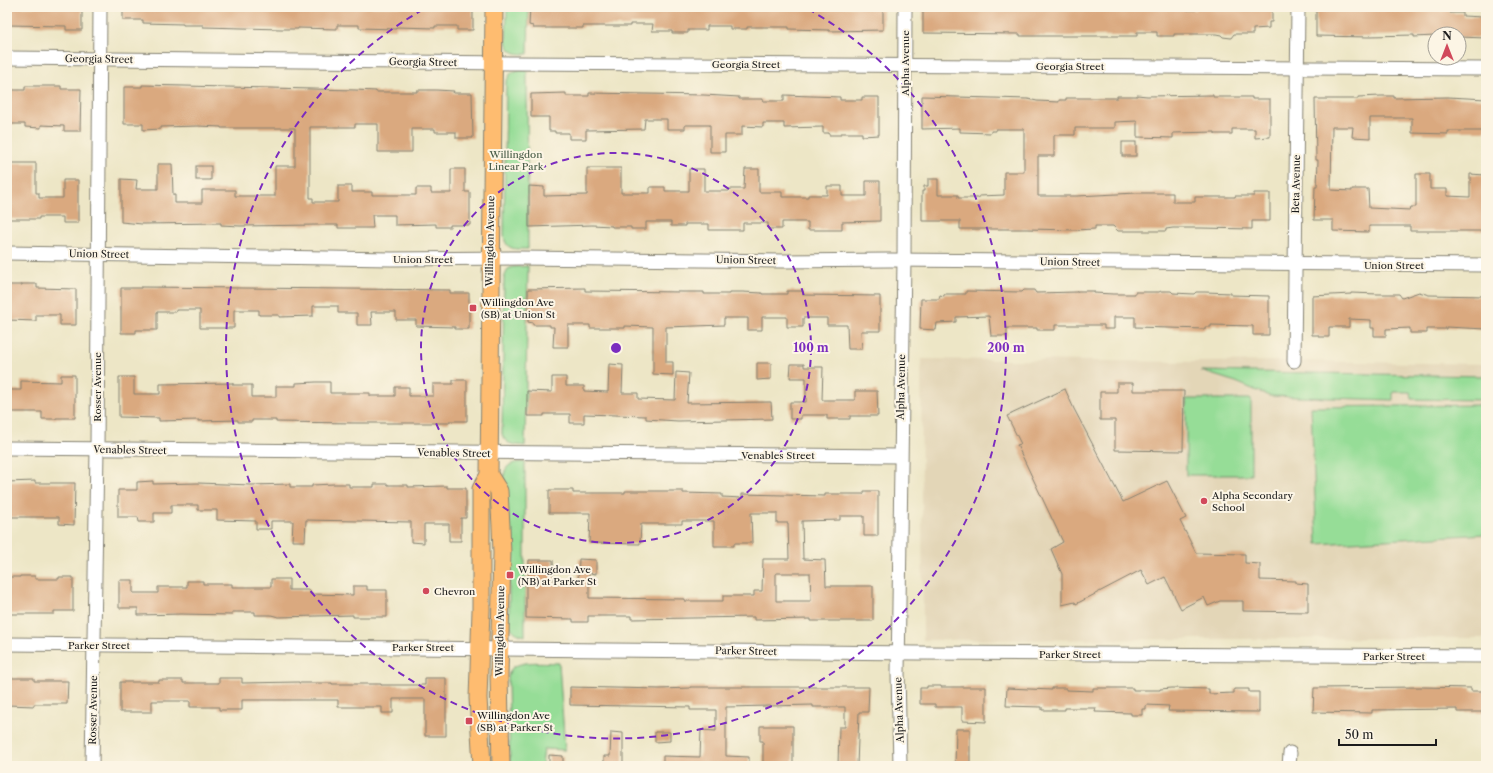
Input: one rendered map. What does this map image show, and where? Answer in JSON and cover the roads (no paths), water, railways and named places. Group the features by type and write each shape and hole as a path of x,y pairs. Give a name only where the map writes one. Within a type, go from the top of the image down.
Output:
{"main road":[{"name":"Willingdon Avenue","path":"494,7 488,453 489,475 499,491 501,526 500,648 498,676 501,766"},
{"name":"Willingdon Avenue","path":"482,766 478,698 480,648 481,489 489,475"}],"street":[{"name":"Rosser Avenue","path":"92,766 95,645 100,7"},
{"name":"Alpha Avenue","path":"900,766 900,456 904,260 905,7"},
{"name":"Beta Avenue","path":"1294,361 1298,7"},
{"name":"Georgia Street","path":"7,58 493,63 1486,69"},
{"name":"Union Street","path":"7,253 391,259 904,260 1486,265"},
{"name":"Venables Street","path":"7,448 900,456"},
{"name":"Parker Street","path":"7,644 899,653 1486,656"}],"place":[{"name":"Willingdon Ave (SB) at Union St","path":"473,308"},
{"name":"Alpha Secondary School","path":"1204,501"},
{"name":"Willingdon Ave (NB) at Parker St","path":"510,575"},
{"name":"Chevron","path":"426,591"},
{"name":"Willingdon Ave (SB) at Parker St","path":"469,721"}],"park label":[{"name":"Willingdon Linear Park","path":"516,160"}]}
